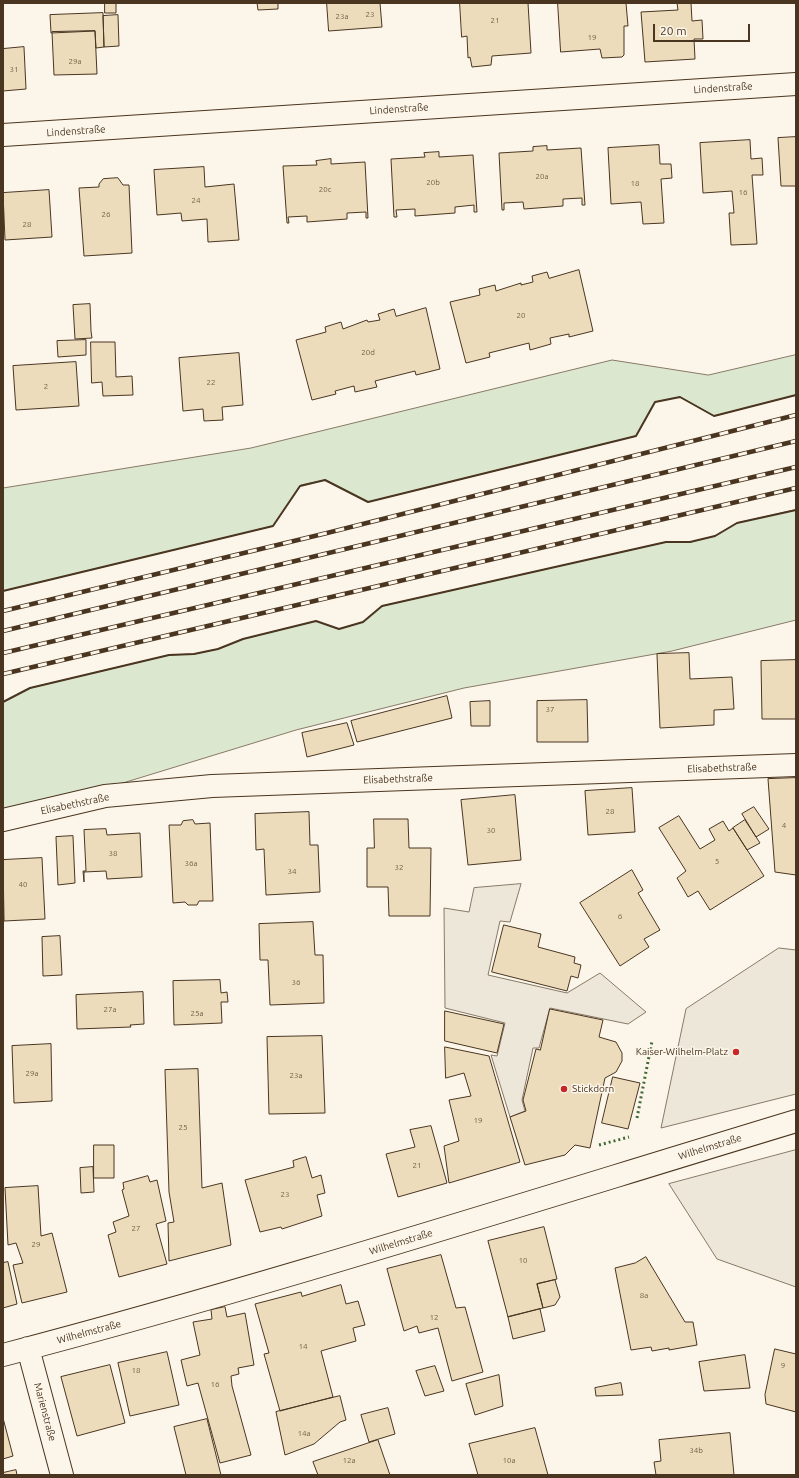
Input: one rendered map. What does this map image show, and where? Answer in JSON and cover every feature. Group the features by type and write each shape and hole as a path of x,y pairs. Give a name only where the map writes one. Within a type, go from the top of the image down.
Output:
{"street":[{"name":"Lindenstraße","path":"3,135 796,84"},
{"name":"Elisabethstraße","path":"3,820 105,796 212,786 796,765"},
{"name":"Wilhelmstraße","path":"3,1355 115,1326 379,1249 796,1121"},
{"name":"Marienstraße","path":"28,1348 62,1475"}],"green space":[{"path":"796,355 796,395 714,416 680,397 655,402 636,436 368,502 325,480 301,485 273,526 3,591 3,488 251,448 612,360 708,375"},
{"path":"796,510 796,620 672,651 464,688 296,730 100,790 3,812 3,702 30,688 169,655 194,654 218,649 243,639 316,621 339,629 363,622 382,606 666,542 691,542 715,536 737,523"}],"shaded area":[{"path":"521,884 510,922 500,921 488,975 567,993 600,973 646,1012 628,1024 550,1008 539,1048 533,1048 522,1100 525,1111 510,1117 491,1055 497,1056 505,1023 445,1008 444,908 469,912 474,888"},
{"name":"Kaiser-Wilhelm-Platz","path":"779,948 796,950 796,1094 661,1128 686,1009"},
{"path":"796,1150 796,1287 717,1259 669,1184"}],"building":[{"path":"105,3 116,3 116,13 105,13"},
{"path":"257,3 278,3 278,9 258,10"},
{"path":"327,3 380,3 382,27 329,31"},
{"path":"460,3 528,3 531,53 492,56 491,65 472,67 470,57 468,58 467,36 462,37"},
{"path":"558,3 626,3 628,26 624,26 624,55 622,57 602,58 600,49 561,52"},
{"path":"677,3 691,3 692,21 702,20 703,39 694,39 695,59 645,62 641,12 678,10"},
{"path":"103,13 104,47 96,48 95,31 51,33 50,15"},
{"path":"118,15 119,46 104,47 103,16"},
{"path":"95,31 97,74 54,75 52,32"},
{"path":"24,47 26,89 3,91 3,49"},
{"path":"796,137 796,186 781,186 778,138"},
{"path":"750,140 751,159 762,158 763,175 752,175 757,244 731,245 729,213 734,213 732,191 703,193 700,143"},
{"path":"659,145 660,164 671,164 672,178 661,179 664,223 643,224 641,202 611,204 608,148"},
{"path":"547,146 547,150 581,148 585,205 582,205 582,198 563,199 563,206 524,209 523,202 504,203 504,210 502,210 499,153 533,151 533,147"},
{"path":"439,152 439,157 473,155 477,212 474,212 474,205 455,207 455,213 415,216 415,209 396,210 397,217 394,217 391,159 425,157 424,153"},
{"path":"331,159 331,164 365,162 368,218 366,218 366,212 347,213 347,219 307,222 307,216 288,217 289,223 287,223 283,166 317,165 316,161"},
{"path":"204,167 205,187 234,184 239,240 208,242 207,219 182,221 181,213 157,215 154,170"},
{"path":"118,178 123,185 129,185 132,253 84,256 79,188 99,187 99,184 103,179"},
{"path":"49,190 52,237 5,240 3,193"},
{"path":"579,270 593,331 569,337 569,334 550,338 551,344 530,350 529,343 489,353 490,357 466,363 450,302 480,295 479,289 495,285 496,291 521,283 521,285 533,282 532,276 547,272 549,278"},
{"path":"90,304 92,338 75,339 73,305"},
{"path":"426,308 440,369 416,375 415,371 375,381 377,387 355,392 354,386 335,391 336,394 312,400 296,340 326,332 325,327 341,322 343,329 367,320 368,322 380,320 378,314 394,309 396,316"},
{"path":"86,340 86,355 58,357 57,341"},
{"path":"91,342 115,342 116,377 132,376 133,395 103,396 102,382 92,383"},
{"path":"239,353 243,405 222,407 223,420 204,421 203,409 183,411 179,358"},
{"path":"76,362 79,406 16,410 13,366"},
{"path":"689,653 690,679 732,677 734,709 714,710 714,725 660,728 657,654"},
{"path":"796,660 796,719 762,719 761,661"},
{"path":"447,696 452,718 357,742 351,721"},
{"path":"587,700 588,742 537,742 537,701"},
{"path":"490,701 490,726 471,726 470,702"},
{"path":"347,723 354,745 307,757 302,733"},
{"path":"796,778 796,875 775,872 768,779"},
{"path":"632,788 635,832 588,835 585,791"},
{"path":"515,795 521,860 468,865 461,800"},
{"path":"754,807 769,829 756,837 742,814"},
{"path":"309,812 310,845 318,845 320,892 266,895 264,849 256,850 255,814"},
{"path":"679,816 700,849 715,840 709,829 723,821 729,831 733,828 764,876 710,910 698,891 688,897 677,878 686,871 659,828"},
{"path":"374,819 408,819 409,848 431,848 430,916 389,916 388,887 367,887 367,848 374,848"},
{"path":"193,820 195,824 210,823 213,901 199,901 197,905 188,905 185,902 173,903 169,825 181,825 183,821"},
{"path":"745,820 760,843 747,850 733,828"},
{"path":"106,829 107,835 140,833 142,877 107,879 106,871 84,872 84,882 83,871 86,871 84,830"},
{"path":"73,836 75,883 58,885 56,837"},
{"path":"42,858 45,919 4,921 3,860"},
{"path":"632,870 643,890 638,893 660,930 644,939 649,947 620,966 580,903"},
{"path":"313,922 315,955 323,955 324,1003 270,1005 268,960 260,960 259,924"},
{"path":"504,925 541,934 538,947 575,957 574,963 581,965 578,978 571,976 567,991 492,972"},
{"path":"60,936 62,975 43,976 42,937"},
{"path":"220,980 221,993 227,992 228,1002 221,1002 222,1023 174,1025 173,981"},
{"path":"143,992 144,1024 130,1025 131,1027 77,1029 76,995"},
{"name":"Stickdorn","path":"550,1009 603,1020 599,1037 616,1042 622,1053 622,1061 616,1072 605,1078 590,1148 575,1145 565,1155 525,1165 510,1117 526,1111 523,1100 536,1049 540,1050"},
{"path":"445,1011 504,1024 497,1053 445,1041"},
{"path":"322,1036 325,1113 269,1114 267,1037"},
{"path":"51,1044 52,1101 14,1103 12,1046"},
{"path":"445,1047 489,1056 520,1162 449,1183 444,1146 459,1141 449,1100 471,1096 464,1073 446,1078"},
{"path":"198,1069 202,1188 222,1183 231,1245 169,1261 168,1223 174,1222 169,1192 165,1070"},
{"path":"613,1077 640,1083 628,1129 602,1123"},
{"path":"431,1126 447,1183 398,1197 386,1154 415,1147 410,1130"},
{"path":"94,1145 114,1145 114,1178 94,1178"},
{"path":"306,1157 312,1178 321,1175 325,1193 317,1195 322,1216 282,1229 281,1227 260,1232 245,1180 294,1167 293,1161"},
{"path":"93,1167 94,1192 81,1193 80,1168"},
{"path":"148,1176 150,1182 157,1180 166,1221 156,1224 167,1264 119,1277 108,1235 116,1232 113,1222 129,1216 122,1190 124,1189 123,1183"},
{"path":"38,1186 41,1236 52,1233 67,1292 22,1303 13,1265 23,1263 16,1243 8,1245 5,1188"},
{"path":"544,1227 557,1279 537,1284 543,1308 508,1317 488,1241"},
{"path":"441,1255 456,1308 465,1307 483,1372 452,1381 438,1328 419,1333 417,1326 404,1331 387,1269"},
{"path":"646,1257 685,1322 693,1322 697,1345 669,1350 669,1348 652,1351 651,1347 631,1350 615,1268 635,1263"},
{"path":"8,1262 17,1304 3,1308 3,1263"},
{"path":"555,1280 560,1297 555,1305 543,1308 537,1284"},
{"path":"341,1285 346,1304 358,1301 365,1325 353,1328 356,1341 321,1351 333,1397 280,1411 264,1354 269,1353 255,1304 301,1292 302,1296"},
{"path":"225,1307 227,1317 245,1313 254,1365 238,1368 239,1374 231,1376 232,1386 251,1455 220,1463 198,1383 187,1386 181,1360 200,1355 193,1322 212,1319 211,1310"},
{"path":"540,1309 545,1331 513,1339 508,1317"},
{"path":"775,1349 796,1354 796,1412 766,1404 765,1395"},
{"path":"167,1352 179,1405 130,1416 118,1363"},
{"path":"745,1355 750,1388 704,1391 699,1362"},
{"path":"110,1365 125,1423 77,1436 61,1377"},
{"path":"435,1366 444,1391 425,1396 416,1371"},
{"path":"499,1375 503,1406 475,1415 466,1384"},
{"path":"621,1383 623,1395 596,1396 595,1388"},
{"path":"340,1396 346,1420 340,1422 314,1444 285,1455 276,1412"},
{"path":"388,1408 395,1434 369,1442 361,1415"},
{"path":"3,1418 13,1456 3,1459"},
{"path":"207,1419 221,1475 186,1475 174,1427"},
{"path":"535,1428 548,1475 478,1475 469,1444"},
{"path":"730,1433 734,1475 656,1475 654,1462 661,1461 659,1440"},
{"path":"378,1440 390,1475 318,1475 313,1462"},
{"path":"16,1470 17,1475 3,1475 3,1473"}],"railway":[{"path":"3,611 327,533 796,415"},
{"path":"3,631 796,441"},
{"path":"3,653 796,467"},
{"path":"3,674 796,488"}],"hedge":[{"path":"637,1118 652,1041"},
{"path":"599,1145 629,1137"}],"wall":[{"path":"3,591 273,526 300,486 325,480 368,502 636,436 655,402 680,397 714,416 796,395"},
{"path":"3,702 30,688 169,655 194,654 218,649 243,639 316,621 339,629 363,622 382,606 666,542 690,542 715,536 737,523 796,510"}],"place":[{"name":"Kaiser-Wilhelm-Platz","path":"736,1052"},
{"name":"Stickdorn","path":"564,1089"}]}
